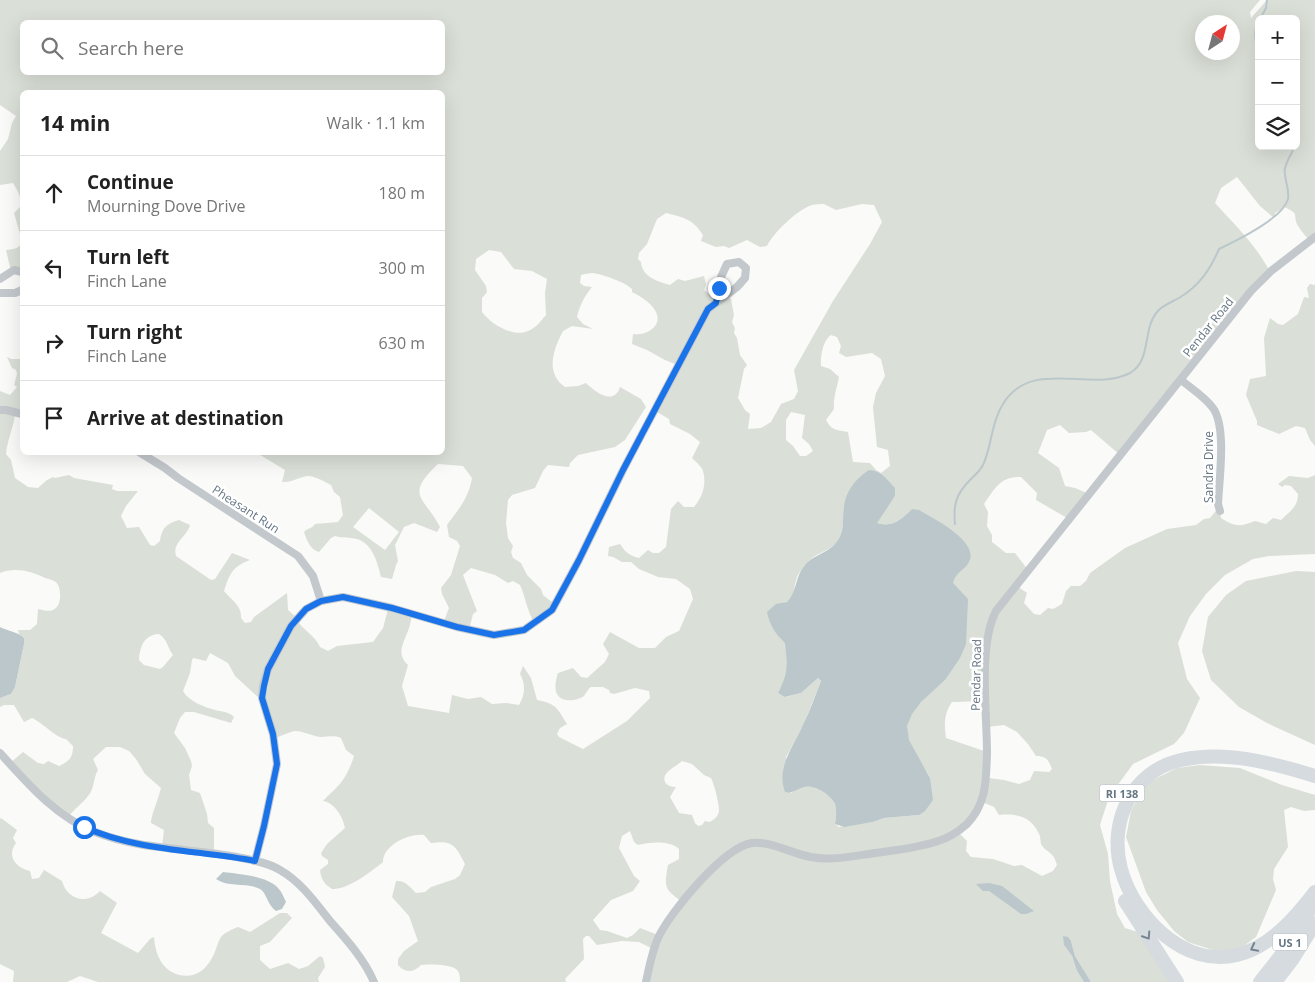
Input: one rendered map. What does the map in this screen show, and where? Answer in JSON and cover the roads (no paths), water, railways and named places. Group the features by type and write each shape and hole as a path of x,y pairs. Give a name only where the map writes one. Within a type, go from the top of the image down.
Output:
{"highway":[{"name":"RI 138","path":"1178,982 1128,906 1118,886 1113,870 1110,852 1110,830 1115,808 1122,794 1132,780 1150,764 1171,755 1192,751 1216,749 1246,752 1278,758 1315,769"},
{"path":"1315,776 1242,758 1204,757 1171,763 1148,775 1132,793 1121,817 1118,847 1119,861 1125,882 1146,916 1171,940 1187,950 1203,956 1229,957 1256,948 1288,924 1315,892"},
{"name":"US 1","path":"1260,982 1296,934 1315,899"},
{"name":"US 1","path":"1275,982 1292,960 1315,923"}],"street":[{"name":"Pendar Road","path":"646,982 653,952 664,926 699,883 737,848 754,843 781,848 809,857 831,859 850,857 938,842 957,832 967,823 975,814 986,787 985,672 989,629 992,618 1263,278 1315,237"},
{"path":"255,861 277,764 273,734 262,698 268,669 291,626 306,609 321,601 343,597 494,635 524,630 552,610 708,309 716,303 737,287 745,278 746,268 739,262 727,264 721,276 716,303"},
{"path":"0,278 14,270 20,272"},
{"path":"0,294 20,291"},
{"name":"Sandra Drive","path":"1181,380 1212,407 1218,417 1221,441 1218,504 1220,511"},
{"path":"0,410 20,414"},
{"name":"Pheasant Run","path":"144,455 298,556 313,576 321,601"},
{"path":"0,753 21,777 53,806 73,821 95,832 154,847 223,855 255,861 278,868 299,884 346,938 364,963 374,982"}],"waterway":[{"path":"1262,15 1267,0"},
{"path":"955,524 956,500 965,485 983,465 999,411 1015,390 1029,382 1046,379 1098,380 1115,378 1130,373 1137,367 1144,353 1152,319 1159,310 1179,298 1198,283 1208,271 1219,249 1258,228 1278,214 1284,206 1288,199 1285,168 1293,150"}]}
